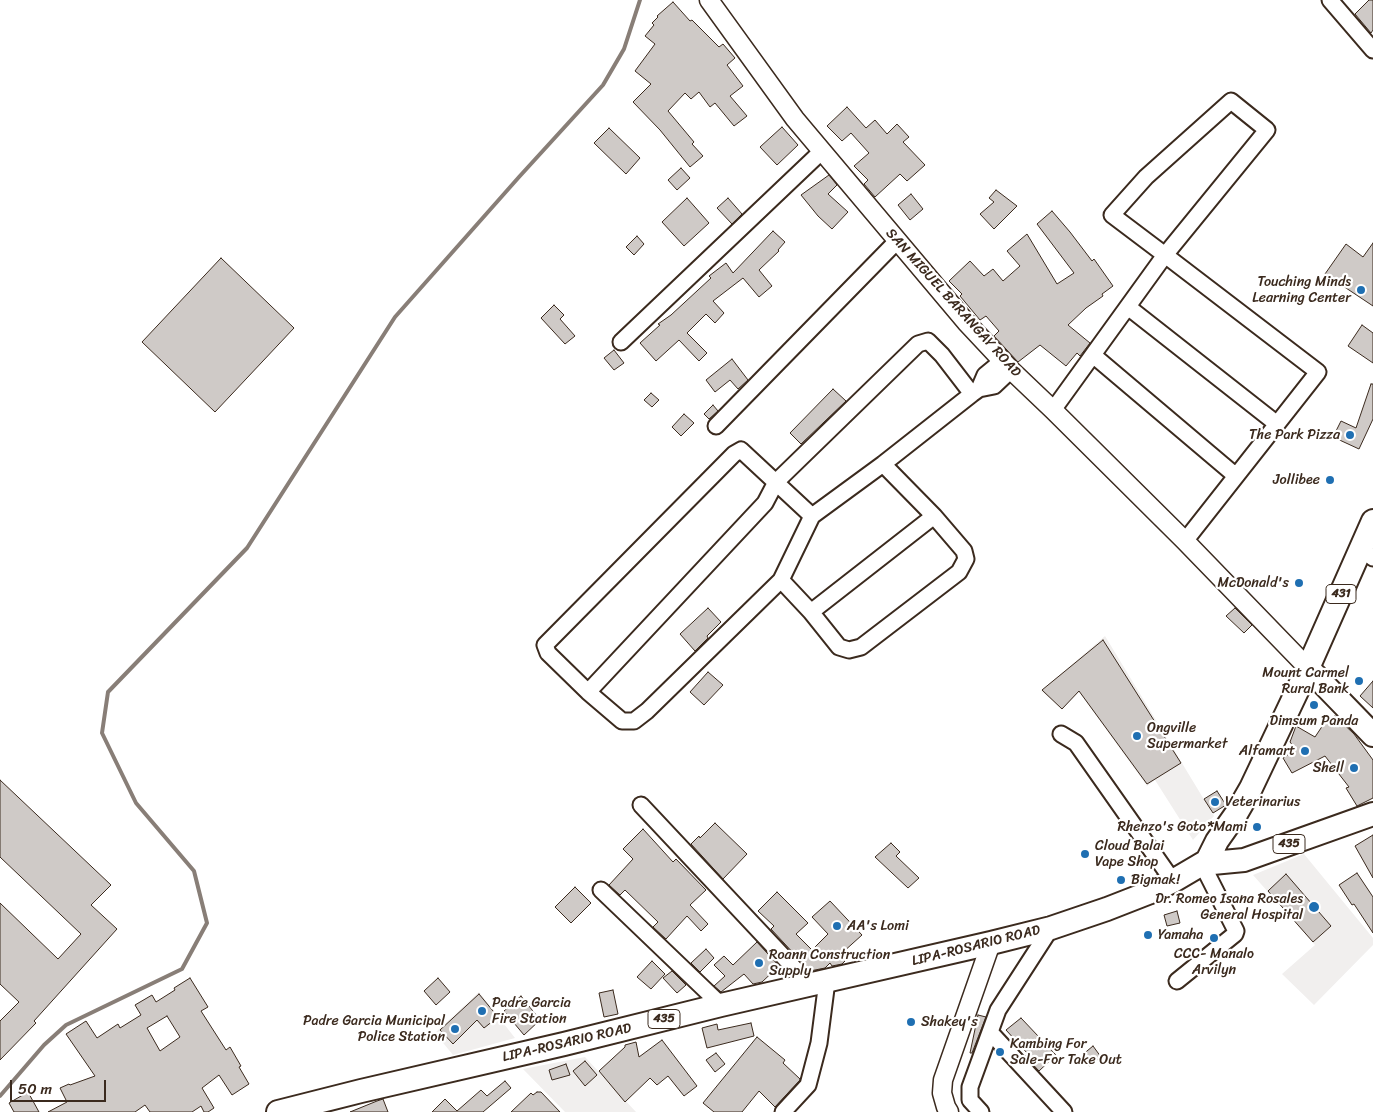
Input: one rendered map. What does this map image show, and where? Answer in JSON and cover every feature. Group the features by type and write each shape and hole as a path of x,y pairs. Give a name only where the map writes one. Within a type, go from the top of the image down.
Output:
{"main road":[{"name":"LIPA-ROSARIO ROAD","path":"278,1112 721,1005 1051,928 1122,904 1173,881 1209,858 1216,843 1251,788 1308,668 1367,554 1373,521"},
{"path":"1308,668 1373,735"},
{"name":"435","path":"1202,864 1244,860 1373,814"}],"street":[{"name":"SAN MIGUEL BARANGAY ROAD","path":"709,0 795,119 897,241 1006,366 1185,541 1308,668"},
{"path":"1330,0 1373,50"},
{"path":"1053,410 1165,255 1266,130 1231,101 1146,177 1112,215 1165,255 1318,372 1185,541"},
{"path":"621,342 822,151"},
{"path":"716,426 897,241"},
{"path":"1128,307 1277,424"},
{"path":"588,692 765,503 776,482 918,344 928,341 976,391"},
{"path":"1093,356 1236,476"},
{"path":"812,516 741,450 734,454 544,645 548,653 588,692 622,721 634,721 647,711 781,580 812,516 883,464 976,391 994,386 1006,366"},
{"path":"781,580 840,646 850,650 861,647 959,572 966,559 964,551 934,516 883,464"},
{"path":"811,612 934,516"},
{"path":"1061,734 1076,743 1173,881"},
{"path":"642,805 819,983 819,1043 808,1085 783,1112"},
{"path":"1177,981 1235,934 1236,931 1202,864"},
{"path":"601,890 721,1005"},
{"path":"981,1112 970,1100 970,1087 998,1010 1051,928"},
{"path":"949,1112 942,1094 943,1080 991,943"},
{"path":"990,1032 1064,1112"}],"shaded area":[{"name":"Ongville Supermarket","path":"1105,636 1214,816 1193,840 1155,780 1147,786 1079,692 1062,709 1041,691"},
{"name":"Dr. Romeo Isana Rosales General Hospital","path":"1304,854 1373,938 1373,945 1314,1005 1282,974 1315,945 1253,875"},
{"path":"479,992 515,1038 453,1055 435,1033"},
{"path":"585,1057 636,1112 565,1112 523,1069"}],"building":[{"path":"1369,0 1373,0 1373,30 1371,33 1355,14"},
{"path":"673,2 690,21 692,20 719,47 723,44 735,58 727,65 743,86 730,96 747,116 734,126 715,103 710,107 699,92 691,99 685,93 668,111 703,156 690,167 660,130 633,102 651,84 635,71 655,44 645,36 654,25 652,23 657,16"},
{"path":"847,107 866,128 875,120 887,134 897,124 909,137 903,142 925,165 907,181 900,174 875,197 864,184 868,180 854,166 869,153 851,133 842,141 827,126"},
{"path":"782,127 798,145 777,165 760,147"},
{"path":"609,128 640,158 626,174 594,143"},
{"path":"681,168 690,178 677,190 668,180"},
{"path":"829,175 837,185 828,194 848,212 832,229 818,216 801,195"},
{"path":"996,190 1017,206 994,229 980,214 994,202 989,198"},
{"path":"911,194 923,209 910,220 898,205"},
{"path":"687,198 709,223 684,246 662,222"},
{"path":"728,198 742,214 732,224 717,208"},
{"path":"1052,211 1092,261 1094,259 1113,286 1068,325 1090,343 1080,356 1077,353 1066,366 1040,345 1018,362 994,336 999,331 986,316 980,320 960,296 962,294 949,281 970,261 984,276 993,269 1003,281 1020,266 1007,251 1027,234 1057,284 1074,273 1037,224"},
{"path":"773,231 785,242 779,251 759,270 772,286 759,297 743,278 713,301 724,313 715,323 706,314 687,333 707,353 699,361 679,340 656,361 640,343 660,325 658,324 671,315 711,278 709,276 726,263 733,273"},
{"path":"637,236 644,244 634,255 626,247"},
{"name":"Touching Minds Learning Center","path":"1373,243 1373,306 1325,274 1346,244 1363,257"},
{"path":"221,258 294,328 215,412 142,342"},
{"path":"554,305 564,315 560,319 575,336 565,344 541,318"},
{"path":"1362,325 1373,333 1373,363 1348,346"},
{"path":"614,350 624,363 614,370 604,358"},
{"path":"732,359 748,380 738,389 730,380 715,392 706,380"},
{"path":"1371,384 1373,384 1373,419 1359,449 1333,437 1341,421 1356,428"},
{"path":"833,389 846,401 801,444 790,433"},
{"path":"651,393 659,400 652,407 644,400"},
{"path":"713,405 718,411 709,419 704,414"},
{"path":"684,414 694,423 681,436 672,427"},
{"path":"708,608 721,622 695,651 680,634"},
{"path":"1235,608 1252,625 1244,633 1226,616"},
{"name":"Ongville Supermarket","path":"1103,640 1181,763 1147,784 1079,691 1062,709 1042,690"},
{"path":"708,672 723,685 704,705 690,692"},
{"path":"1373,681 1373,708 1360,696"},
{"path":"1335,716 1354,734 1373,760 1373,798 1357,806 1346,788 1349,787 1325,756 1292,773 1283,758 1294,747 1290,742 1296,726 1315,737 1323,725"},
{"path":"0,780 111,885 91,905 117,929 34,1021 36,1023 0,1060 0,1021 19,1002 0,984 0,903 58,959 81,934 0,857"},
{"name":"Veterinarius","path":"1217,791 1226,805 1213,813 1204,799"},
{"path":"715,823 747,854 723,879 691,844"},
{"path":"643,829 673,862 676,859 706,890 690,905 708,924 701,931 687,916 666,939 653,927 658,922 625,890 620,895 609,885 633,859 623,849"},
{"path":"1373,835 1373,878 1355,846"},
{"path":"891,843 900,852 896,856 919,878 908,888 875,857"},
{"path":"1357,873 1373,897 1373,933 1339,885"},
{"path":"1286,874 1331,926 1313,942 1268,891"},
{"path":"575,887 591,903 571,923 555,907"},
{"path":"777,892 808,923 796,934 812,950 828,934 812,917 830,901 862,935 842,953 847,959 842,964 832,966 830,963 825,968 810,971 771,929 774,926 758,911"},
{"path":"1177,911 1180,923 1167,926 1164,915"},
{"name":"Roann Construction Supply","path":"757,942 779,966 762,982 753,984 744,974 721,992 714,986 725,976 714,965 724,956 733,965"},
{"path":"706,949 714,958 700,972 691,963"},
{"path":"652,961 665,974 651,989 637,977"},
{"path":"672,971 686,985 677,993 663,978"},
{"path":"190,978 208,1007 201,1011 226,1050 230,1047 249,1084 232,1095 219,1075 202,1088 214,1108 208,1112 204,1112 201,1106 192,1112 150,1112 145,1105 135,1112 48,1112 67,1102 60,1088 95,1076 66,1034 86,1021 97,1038 118,1024 120,1028 141,1015 135,1005 152,995 156,1002 175,990 174,988","holes":["167,1016 180,1037 160,1051 147,1028"]},
{"path":"438,978 450,992 436,1005 424,991"},
{"path":"613,990 618,1014 604,1017 599,993"},
{"path":"479,994 498,1017 484,1028 477,1020 453,1044 440,1030"},
{"path":"521,996 540,1020 524,1035 504,1011"},
{"path":"978,1015 986,1017 972,1053 970,1053"},
{"path":"1021,1018 1056,1055 1039,1071 1025,1056 1028,1054 1006,1030"},
{"path":"751,1023 754,1036 707,1048 702,1028 717,1024 718,1030"},
{"path":"757,1037 785,1060 783,1063 800,1080 775,1107 759,1091 742,1112 714,1112 703,1103"},
{"path":"662,1040 697,1086 684,1096 668,1076 657,1085 650,1078 625,1102 599,1071 625,1045 636,1042 639,1057"},
{"path":"1093,1046 1101,1057 1089,1066 1081,1056"},
{"path":"716,1053 725,1064 715,1072 706,1060"},
{"path":"585,1061 597,1075 585,1086 573,1071"},
{"path":"566,1064 570,1075 552,1080 549,1070"},
{"path":"505,1081 511,1088 483,1112 432,1112 445,1099 457,1111 481,1090 487,1096"},
{"path":"28,1092 39,1112 14,1112 9,1103"},
{"path":"541,1092 560,1112 511,1112 531,1093 533,1095"},
{"path":"383,1099 388,1112 350,1112 377,1101"}],"waterway":[{"path":"0,1096 44,1045 66,1025 182,969 207,923 194,871 136,803 102,733 108,692 247,548 395,317 603,85 624,49 640,0"}],"place":[{"name":"Touching Minds Learning Center","path":"1361,290"},
{"name":"The Park Pizza","path":"1350,435"},
{"name":"Jollibee","path":"1330,480"},
{"name":"McDonald's","path":"1299,583"},
{"name":"Mount Carmel Rural Bank","path":"1359,681"},
{"name":"Dimsum Panda","path":"1314,705"},
{"name":"Ongville Supermarket","path":"1137,736"},
{"name":"Alfamart","path":"1305,751"},
{"name":"Shell","path":"1354,768"},
{"name":"Veterinarius","path":"1215,802"},
{"name":"Rhenzo's Goto*Mami","path":"1257,827"},
{"name":"Cloud Balai Vape Shop","path":"1085,854"},
{"name":"Bigmak!","path":"1121,880"},
{"name":"Dr. Romeo Isana Rosales General Hospital","path":"1314,907"},
{"name":"AA's Lomi","path":"837,926"},
{"name":"Yamaha","path":"1148,935"},
{"name":"CCC- Manalo Arvilyn","path":"1214,938"},
{"name":"Roann Construction Supply","path":"759,963"},
{"name":"Padre Garcia Fire Station","path":"482,1011"},
{"name":"Shakey's","path":"911,1022"},
{"name":"Padre Garcia Municipal Police Station","path":"455,1029"},
{"name":"Kambing For Sale-For Take Out","path":"1000,1052"}]}
